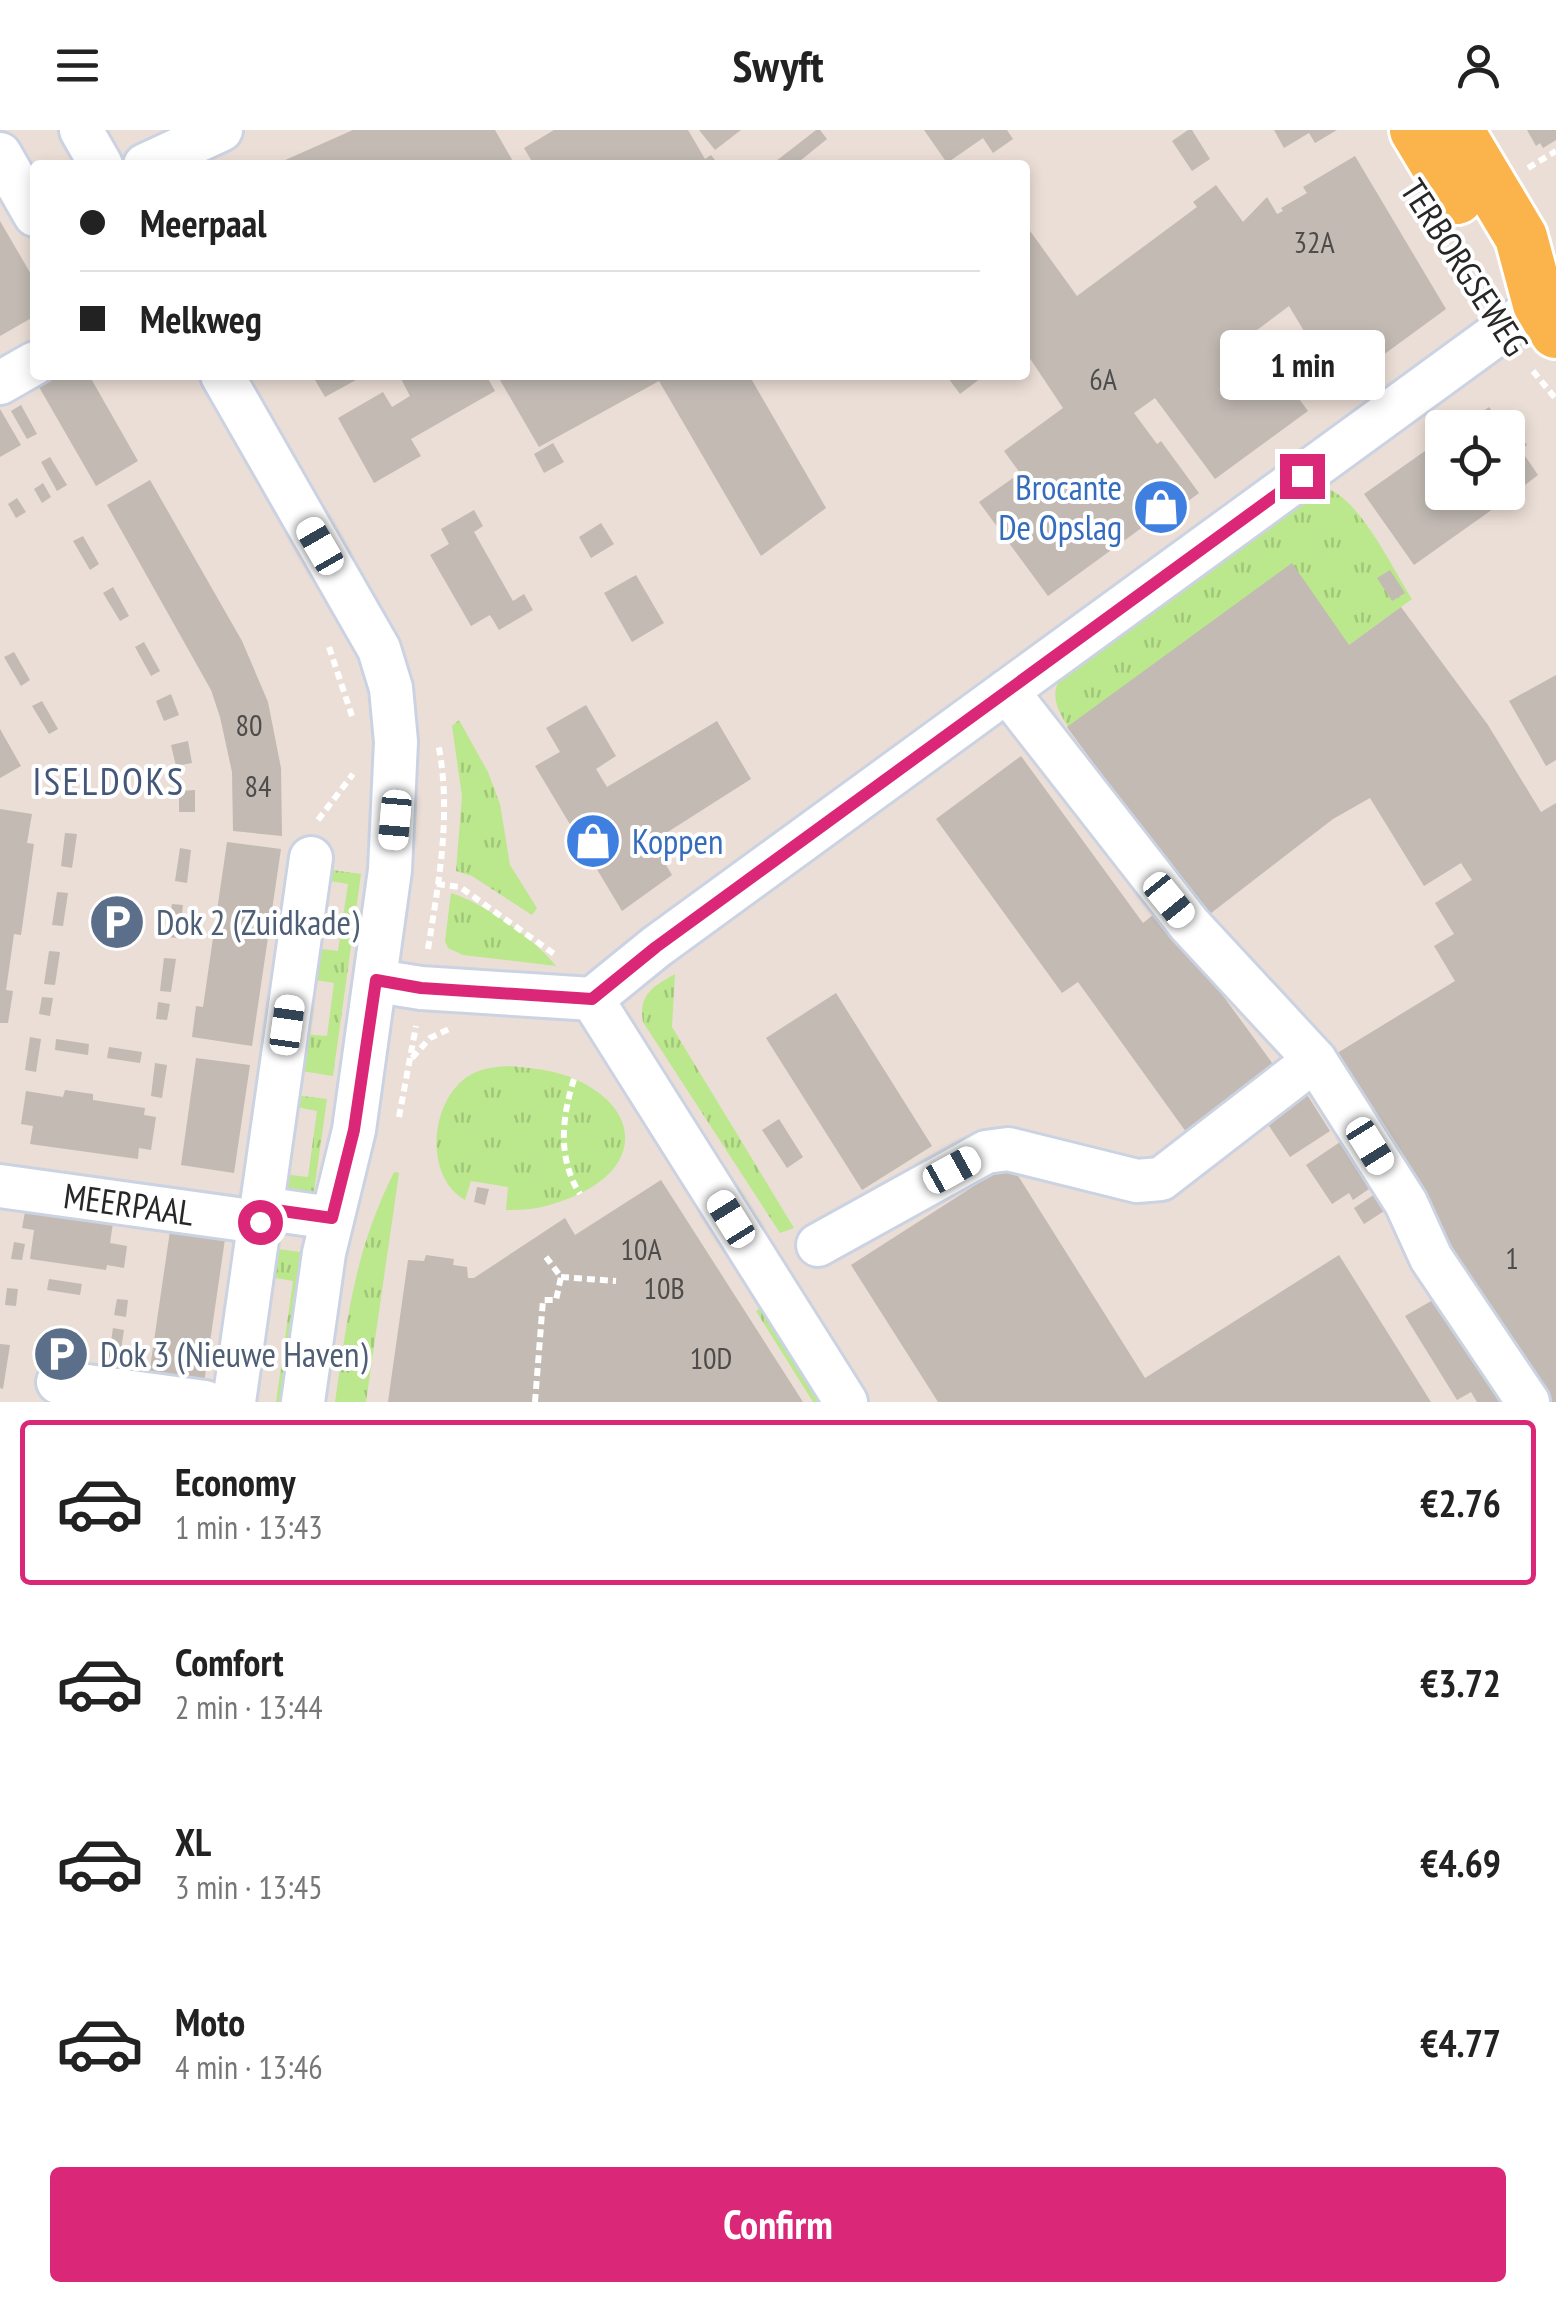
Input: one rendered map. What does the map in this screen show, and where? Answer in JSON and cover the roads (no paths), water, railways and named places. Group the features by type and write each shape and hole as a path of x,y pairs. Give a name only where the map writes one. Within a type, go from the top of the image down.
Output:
{"main road":[{"name":"TERBORGSEWEG","path":"1416,130 1506,280 1538,315"},
{"name":"TERBORGSEWEG","path":"1457,130 1522,237 1538,315"}],"street":[{"path":"81,130 98,160"},
{"path":"156,160 221,130"},
{"path":"0,154 30,206"},
{"path":"376,980 421,988 592,999 656,947 1007,692 1538,315"},
{"path":"0,384 30,366"},
{"path":"225,380 379,649 391,688 396,742 390,870 376,980 354,1130 324,1253 302,1402"},
{"path":"1007,692 1189,924 1316,1060 1406,1203 1431,1258 1528,1402"},
{"path":"234,1402 310,858"},
{"path":"592,999 846,1402"},
{"path":"818,1245 986,1152 1008,1149 1137,1181 1161,1180 1316,1060"},
{"name":"MEERPAAL","path":"0,1186 260,1215 332,1218"},
{"path":"58,1382 205,1402"}],"place":[{"name":"Brocante De Opslag","path":"1161,507"},
{"name":"Koppen","path":"593,841"},
{"name":"Dok 2 (Zuidkade)","path":"117,922"},
{"name":"Dok 3 (Nieuwe Haven)","path":"61,1354"}],"district":[{"name":"ISELDOKS","path":"109,780"}]}
